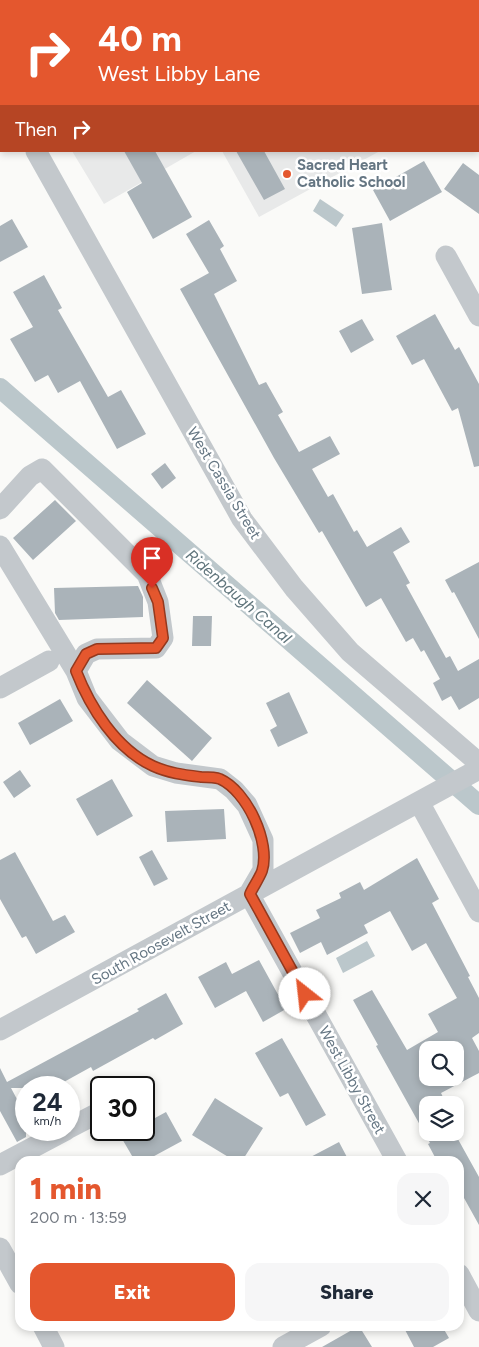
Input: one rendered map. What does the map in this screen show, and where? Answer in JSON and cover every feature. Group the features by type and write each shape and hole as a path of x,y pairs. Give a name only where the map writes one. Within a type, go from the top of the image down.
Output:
{"street":[{"name":"West Cassia Street","path":"37,152 242,519 294,588 350,652 479,762"},
{"path":"446,256 479,316"},
{"path":"0,509 30,476 42,469 147,574 158,602 163,638 161,644 156,648 97,649 86,654 76,671"},
{"path":"0,546 76,671 87,698 120,741 135,755 153,766 176,773 220,779 234,790 247,805 262,840 263,870 250,894"},
{"path":"0,688 49,660"},
{"name":"South Roosevelt Street","path":"0,1030 471,773"},
{"path":"419,802 479,912"},
{"name":"West Libby Street","path":"250,894 394,1156"},
{"path":"15,1156 44,1141"},
{"path":"0,1164 15,1156"},
{"path":"0,1248 15,1275"},
{"path":"464,1283 479,1311"},
{"path":"46,1331 54,1347"},
{"path":"283,1347 312,1331"}],"shaded area":[{"path":"73,152 194,152 104,204"},
{"name":"Sacred Heart Catholic School","path":"223,152 378,152 259,217"},
{"path":"320,199 344,215 336,227 313,211"},
{"path":"367,941 375,956 343,973 336,958"}],"building":[{"path":"125,152 156,152 192,217 153,239 127,192 142,183"},
{"path":"237,152 265,152 285,189 264,200"},
{"path":"424,161 442,192 390,221 373,190"},
{"path":"463,163 479,175 479,214 444,189"},
{"path":"12,219 28,247 0,262 0,226"},
{"path":"209,220 224,246 220,249 237,281 214,294 259,385 266,382 283,412 278,415 299,452 330,436 340,454 312,469 328,497 333,494 354,532 357,530 367,547 401,527 410,542 393,552 410,583 406,585 446,658 450,656 458,671 479,659 479,698 459,710 451,696 442,701 433,683 440,679 424,650 421,652 413,638 406,642 381,598 366,607 322,531 319,533 274,458 180,289 209,273 186,234"},
{"path":"382,223 392,290 362,294 352,228"},
{"path":"44,275 62,308 58,310 108,397 121,390 146,434 117,449 80,381 58,393 48,375 35,382 10,339 33,327 13,292"},
{"path":"435,314 455,350 459,347 479,384 479,466 474,467 458,408 452,411 424,359 412,365 396,336"},
{"path":"362,319 374,340 351,353 339,331"},
{"path":"165,463 176,478 162,489 151,474"},
{"path":"55,500 76,521 33,560 13,538"},
{"path":"479,562 479,639 454,592 452,593 445,580"},
{"path":"138,586 143,597 143,617 59,620 55,613 54,588"},
{"path":"193,616 212,616 211,646 192,646"},
{"path":"147,680 212,738 192,761 127,703"},
{"path":"289,692 308,733 278,747 270,730 277,726 266,703"},
{"path":"60,699 73,721 30,745 18,723"},
{"path":"20,770 31,786 14,798 3,782"},
{"path":"112,779 133,816 97,836 76,799"},
{"path":"224,809 226,839 167,842 165,811"},
{"path":"152,850 168,879 154,886 139,857"},
{"path":"15,852 53,921 65,915 75,932 36,954 26,936 22,938 0,899 0,860"},
{"path":"417,858 439,899 432,903 470,976 468,977 479,998 479,1033 472,1038 479,1051 479,1073 464,1081 464,1041 422,1041 438,1032 428,1014 457,998 426,943 412,951 390,911 364,925 368,933 327,955 321,942 300,953 290,933 320,918 316,910 341,898 339,893 360,882 364,890"},
{"path":"259,960 286,1009 263,1022 246,991 215,1008 198,977 226,962 232,974"},
{"path":"372,990 407,1050 419,1043 419,1086 454,1086 441,1093 442,1096 419,1096 419,1123 353,1000"},
{"path":"166,993 183,1024 93,1071 91,1067 75,1076 18,1076 139,1011 137,1009"},
{"path":"282,1038 326,1115 306,1126 288,1093 280,1097 255,1053"},
{"path":"0,1068 7,1082 15,1078 15,1088 11,1088 15,1095 15,1138 0,1111"},
{"path":"215,1098 263,1128 245,1156 227,1156 192,1135"},
{"path":"166,1112 182,1141 154,1156 132,1156 123,1141 155,1141 155,1118"},
{"path":"429,1141 459,1141 479,1177 479,1225 464,1198 464,1156 434,1156 428,1144 430,1143"},
{"path":"339,1142 346,1156 312,1156"},
{"path":"350,1331 362,1331 372,1347 322,1347"},
{"path":"406,1331 445,1331 449,1338 433,1347 414,1347"}],"waterway":[{"name":"Ridenbaugh Canal","path":"0,388 479,805"}],"place":[{"name":"Sacred Heart Catholic School","path":"287,174"}],"route":[{"path":"152,588 158,602 163,638 161,644 156,648 97,649 86,654 76,671 87,698 120,741 135,755 153,766 176,773 220,779 234,790 247,805 256,822 262,840 263,870 250,894 305,994"}]}
